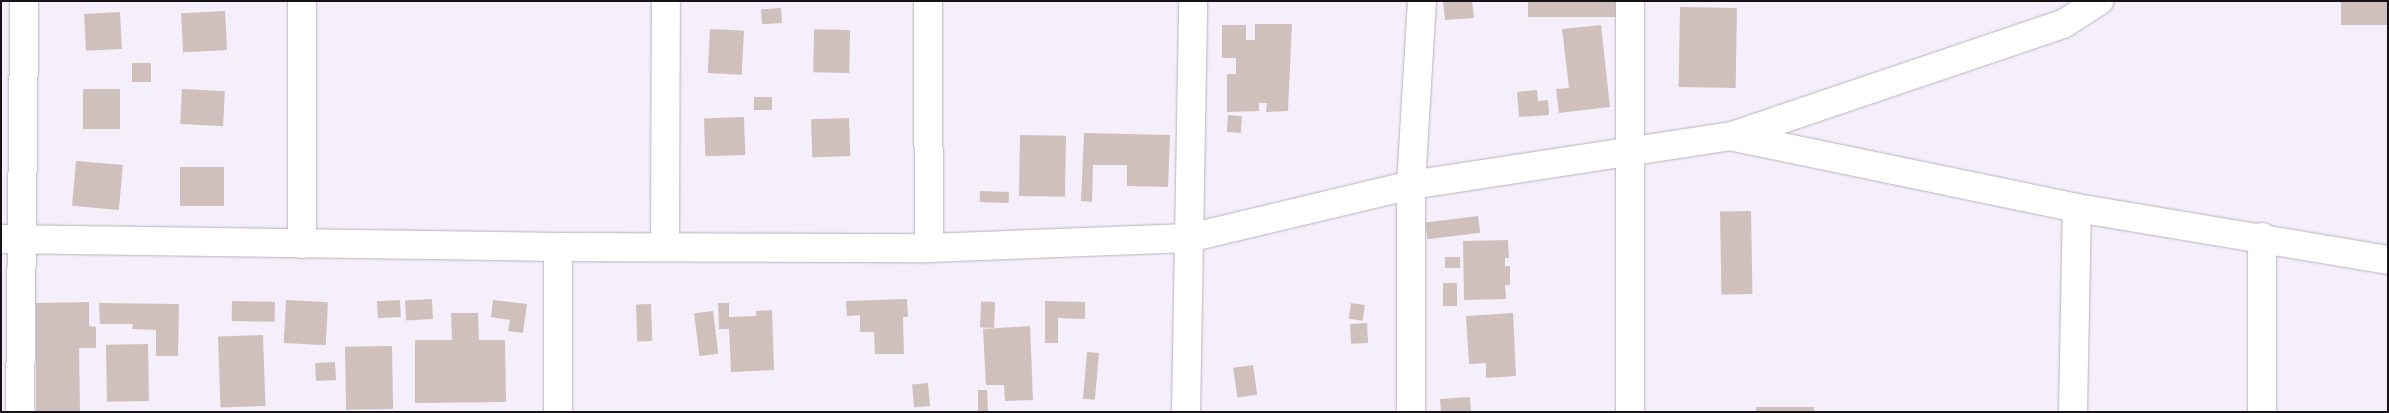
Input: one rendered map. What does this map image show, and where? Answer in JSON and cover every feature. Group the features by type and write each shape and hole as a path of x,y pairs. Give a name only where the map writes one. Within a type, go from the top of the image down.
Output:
{"street":[{"path":"20,412 11,238 24,1"},
{"path":"302,1 302,244"},
{"path":"665,245 666,1"},
{"path":"928,1 929,248"},
{"path":"1186,412 1193,1"},
{"path":"1411,412 1411,185 1422,1"},
{"path":"1630,1 1628,152 1630,412"},
{"path":"11,238 558,247 665,245 929,248 1190,238 1411,185 1732,136 2063,24 2099,1"},
{"path":"1732,136 2077,208 2262,237 2388,260"},
{"path":"2073,412 2077,208"},
{"path":"2262,237 2262,412"},
{"path":"558,247 558,412"}],"building":[{"path":"1443,1 1472,1 1474,18 1445,20"},
{"path":"1528,1 1616,1 1616,17 1528,17"},
{"path":"2341,1 2388,1 2388,25 2341,25"},
{"path":"1680,7 1737,8 1736,88 1679,87"},
{"path":"781,8 782,23 762,24 761,9"},
{"path":"225,11 227,50 183,52 181,13"},
{"path":"120,12 122,49 86,51 84,14"},
{"path":"1255,24 1292,24 1288,111 1266,112 1267,103 1259,103 1259,111 1227,112 1227,74 1236,74 1236,58 1222,58 1222,25 1246,25 1246,40 1255,40"},
{"path":"1601,25 1610,107 1559,113 1556,89 1569,88 1562,29"},
{"path":"710,29 744,31 742,75 708,73"},
{"path":"814,29 850,30 849,73 813,72"},
{"path":"132,63 151,63 151,82 132,82"},
{"path":"83,89 120,89 120,129 83,129"},
{"path":"182,89 225,91 223,126 180,124"},
{"path":"1537,90 1538,101 1548,100 1549,115 1519,117 1517,92"},
{"path":"754,97 772,97 772,110 754,110"},
{"path":"1228,115 1242,116 1241,133 1227,132"},
{"path":"744,117 745,155 705,156 704,118"},
{"path":"849,118 850,156 812,157 811,119"},
{"path":"1084,133 1170,135 1168,187 1127,186 1127,165 1093,165 1092,202 1081,201"},
{"path":"1020,135 1066,136 1065,197 1019,196"},
{"path":"76,161 123,165 119,210 72,206"},
{"path":"180,167 224,167 224,206 180,206"},
{"path":"980,191 1009,192 1009,203 980,202"},
{"path":"1751,211 1752,294 1721,295 1720,212"},
{"path":"1478,216 1480,233 1427,239 1425,222"},
{"path":"1508,240 1509,258 1505,258 1505,266 1510,266 1510,285 1505,285 1506,299 1464,300 1463,241"},
{"path":"1445,257 1460,257 1460,268 1445,268"},
{"path":"1443,283 1457,283 1457,306 1443,306"},
{"path":"432,299 433,319 406,320 405,300"},
{"path":"907,299 908,317 903,317 904,354 875,354 874,332 860,332 860,315 847,316 846,301"},
{"path":"286,300 328,302 326,345 284,343"},
{"path":"400,300 401,317 378,318 377,301"},
{"path":"493,300 527,304 523,333 508,331 510,320 491,317"},
{"path":"232,301 275,302 275,322 232,321"},
{"path":"1045,301 1085,302 1085,319 1058,318 1058,343 1045,343"},
{"path":"89,302 89,326 96,327 96,348 79,348 80,412 36,412 36,303"},
{"path":"981,302 995,302 994,328 980,327"},
{"path":"99,303 179,304 178,356 156,356 156,330 132,329 133,324 100,324"},
{"path":"718,303 729,303 729,317 756,316 756,311 772,310 774,370 731,372 729,329 719,329"},
{"path":"1351,303 1365,305 1363,321 1349,319"},
{"path":"651,304 652,341 637,342 636,305"},
{"path":"713,311 718,354 699,356 694,313"},
{"path":"451,313 478,313 479,340 505,340 506,402 415,403 415,340 452,340"},
{"path":"1513,313 1516,376 1486,378 1486,363 1469,364 1466,316"},
{"path":"1367,323 1368,343 1351,344 1350,324"},
{"path":"1030,326 1033,400 1005,401 1004,385 986,385 983,329"},
{"path":"263,335 265,406 221,408 218,337"},
{"path":"148,344 149,401 107,402 106,345"},
{"path":"392,346 393,409 346,410 345,347"},
{"path":"1087,352 1099,353 1095,400 1083,399"},
{"path":"335,362 336,380 316,381 315,363"},
{"path":"1253,365 1257,395 1237,397 1233,368"},
{"path":"928,383 930,406 914,407 912,384"},
{"path":"978,390 987,390 988,411 978,412"},
{"path":"1470,397 1471,412 1441,412 1440,399"},
{"path":"1756,407 1814,407 1814,412 1756,412"}]}
